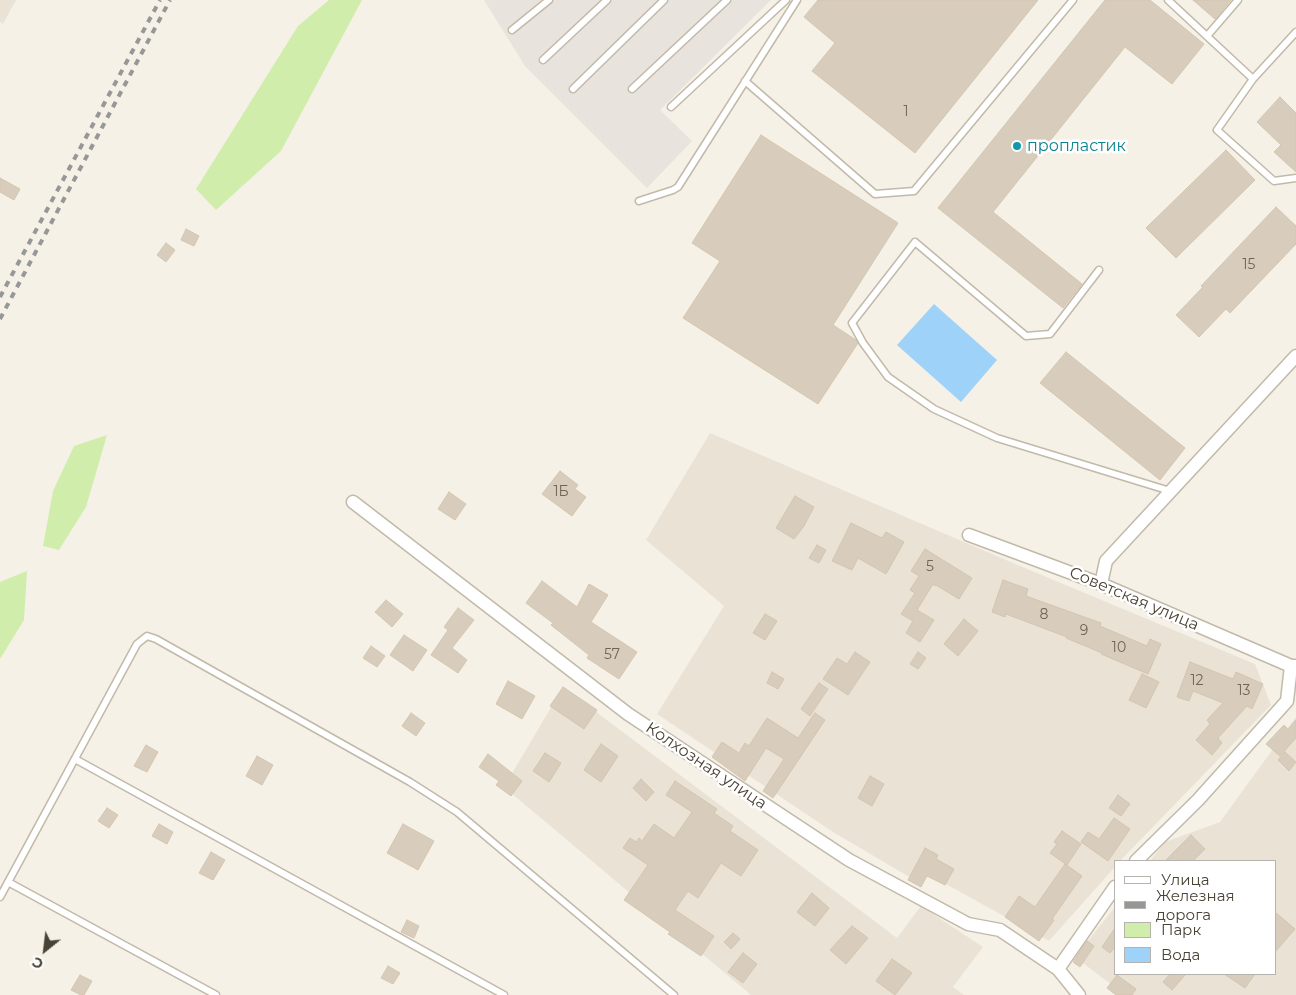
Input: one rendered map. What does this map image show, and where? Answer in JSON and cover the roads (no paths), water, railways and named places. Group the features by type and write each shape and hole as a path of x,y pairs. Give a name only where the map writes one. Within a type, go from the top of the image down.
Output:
{"street":[{"path":"1101,584 1106,561 1296,356"},
{"name":"Колхозная улица","path":"353,502 628,714 849,860 968,924 1000,930 1058,969 1078,995"},
{"name":"Советская улица","path":"969,535 1101,584 1294,666"},
{"path":"1137,860 1198,800 1287,701 1294,666"},
{"path":"1058,969 1114,888"}],"lane":[{"path":"512,30 549,0"},
{"path":"543,60 607,0"},
{"path":"574,89 664,0"},
{"path":"632,89 727,0"},
{"path":"671,107 786,0"},
{"path":"639,201 678,187 797,0"},
{"path":"745,81 875,194 914,191 1073,0"},
{"path":"1168,0 1253,79"},
{"path":"1207,36 1238,0"},
{"path":"1296,32 1253,79 1217,130 1274,181 1296,178"},
{"path":"1099,270 1050,334 1026,336 915,242 852,322 863,343 888,377 934,409 997,438 1171,492"},
{"path":"0,897 137,644 147,636 156,639 410,782 457,812 674,995"},
{"path":"76,759 504,995"},
{"path":"8,882 216,995"}],"water":[{"path":"934,304 997,360 961,402 897,345"}],"railway":[{"path":"0,297 160,0"},
{"path":"0,319 170,0"}],"place":[{"name":"пропластик","path":"1017,146"}]}
